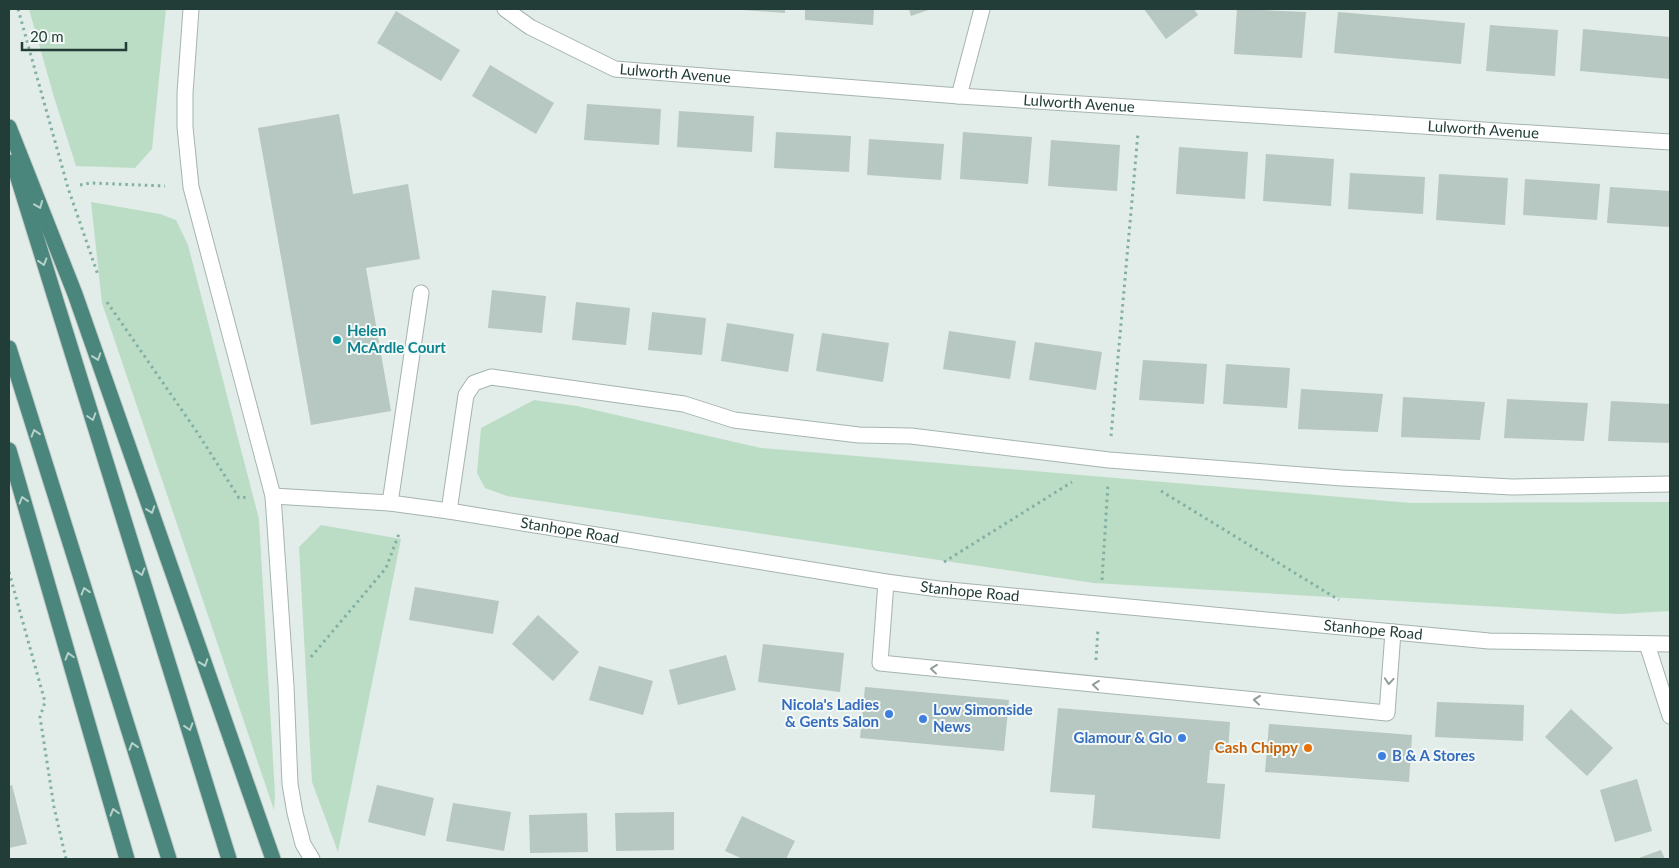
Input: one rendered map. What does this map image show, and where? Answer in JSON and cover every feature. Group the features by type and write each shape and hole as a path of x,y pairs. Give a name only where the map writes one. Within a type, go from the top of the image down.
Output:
{"highway":[{"path":"9,127 75,294 273,859"},
{"path":"9,148 229,859"},
{"path":"9,348 169,859"},
{"path":"9,450 127,859"}],"street":[{"path":"191,9 185,93 185,127 191,187 273,496 286,686 290,784 303,844 312,859"},
{"name":"Lulworth Avenue","path":"505,9 530,28 615,69 959,96 1670,142"},
{"path":"959,96 982,9"},
{"path":"397,504 421,293"},
{"path":"449,510 466,395 474,383 491,377 684,404 734,420 859,436 911,436 1109,460 1342,478 1512,487 1670,484"},
{"name":"Stanhope Road","path":"273,496 397,504 449,510 908,585 1489,641 1670,644"},
{"path":"886,582 880,663 1387,713 1393,632"},
{"path":"1647,644 1670,716"}],"path":[{"path":"18,9 68,188 100,283"},
{"path":"1094,684 1109,460 1140,108"},
{"path":"80,185 91,183 191,187"},
{"path":"107,302 197,432 239,498 273,496"},
{"path":"908,585 1109,460"},
{"path":"1159,490 1343,602"},
{"path":"286,686 386,568 400,532 397,504"},
{"path":"9,572 45,702 40,718 54,807 66,859"}],"green space":[{"path":"29,9 166,9 152,149 135,168 76,166"},
{"path":"91,202 160,214 176,220 188,245 259,519 275,794 274,810 102,303"},
{"path":"534,400 577,406 761,448 1411,503 1670,502 1670,611 1619,614 1094,583 507,496 485,488 477,473 481,428"},
{"path":"321,525 401,539 338,852 312,782 299,547"}],"building":[{"path":"785,9 785,13 743,10"},
{"path":"805,9 874,9 873,25 805,20"},
{"path":"909,9 931,9 911,16"},
{"path":"1144,9 1194,9 1198,15 1166,39"},
{"path":"1237,9 1306,12 1302,58 1234,54"},
{"path":"396,11 460,50 441,81 377,43"},
{"path":"1338,12 1465,23 1461,64 1334,53"},
{"path":"1490,25 1558,30 1555,76 1486,71"},
{"path":"1583,29 1670,37 1670,79 1580,71"},
{"path":"490,65 554,103 536,134 472,96"},
{"path":"587,104 661,109 659,145 584,140"},
{"path":"679,111 754,116 752,152 677,147"},
{"name":"Helen McArdle Court","path":"339,114 353,194 408,184 420,259 366,268 391,411 311,425 258,128"},
{"path":"776,132 851,136 849,172 774,168"},
{"path":"963,132 1032,137 1028,184 960,179"},
{"path":"869,139 944,144 941,180 867,175"},
{"path":"1051,140 1120,145 1117,191 1048,186"},
{"path":"1179,147 1248,152 1245,199 1176,194"},
{"path":"1266,154 1334,159 1331,206 1263,201"},
{"path":"1350,173 1425,177 1423,214 1348,209"},
{"path":"1439,174 1508,178 1505,225 1436,220"},
{"path":"1525,179 1600,184 1597,220 1523,215"},
{"path":"1610,187 1670,191 1670,227 1607,223"},
{"path":"492,290 546,296 542,333 488,328"},
{"path":"576,302 630,308 626,345 572,340"},
{"path":"652,312 706,318 702,355 648,350"},
{"path":"727,323 794,334 788,372 721,361"},
{"path":"949,331 1016,341 1010,379 943,369"},
{"path":"822,333 889,343 883,382 816,371"},
{"path":"1035,342 1102,352 1096,390 1029,380"},
{"path":"1143,360 1207,364 1204,404 1139,400"},
{"path":"1226,364 1290,368 1287,408 1223,404"},
{"path":"1301,389 1383,394 1378,432 1298,429"},
{"path":"1403,397 1485,402 1480,440 1401,437"},
{"path":"1507,399 1588,403 1584,441 1504,438"},
{"path":"1611,401 1670,404 1670,443 1608,441"},
{"path":"415,587 499,601 493,634 409,620"},
{"path":"538,615 579,652 553,681 512,644"},
{"path":"763,644 844,653 840,692 758,682"},
{"path":"726,655 736,690 678,705 669,670"},
{"path":"599,666 653,681 643,715 589,700"},
{"path":"865,687 1009,700 1004,751 860,738"},
{"path":"1437,702 1524,705 1523,741 1435,737"},
{"path":"1058,708 1230,722 1228,751 1210,750 1207,783 1225,784 1220,839 1092,828 1095,795 1050,792"},
{"path":"1571,709 1613,748 1587,776 1545,737"},
{"path":"1269,724 1412,735 1409,782 1265,772"},
{"path":"1637,779 1652,831 1615,842 1600,790"},
{"path":"12,785 27,844 9,848 9,786"},
{"path":"377,785 434,798 425,836 368,822"},
{"path":"453,803 511,812 504,851 446,841"},
{"path":"674,812 674,850 616,851 615,813"},
{"path":"587,813 588,852 530,853 529,815"},
{"path":"742,816 795,841 786,859 743,859 725,851"},
{"path":"1661,850 1665,859 1636,859"}],"place":[{"name":"Helen McArdle Court","path":"337,340"},
{"name":"Nicola's Ladies & Gents Salon","path":"889,714"},
{"name":"Low Simonside News","path":"923,719"},
{"name":"Glamour & Glo","path":"1182,738"},
{"name":"Cash Chippy","path":"1308,748"},
{"name":"B & A Stores","path":"1382,756"}]}
